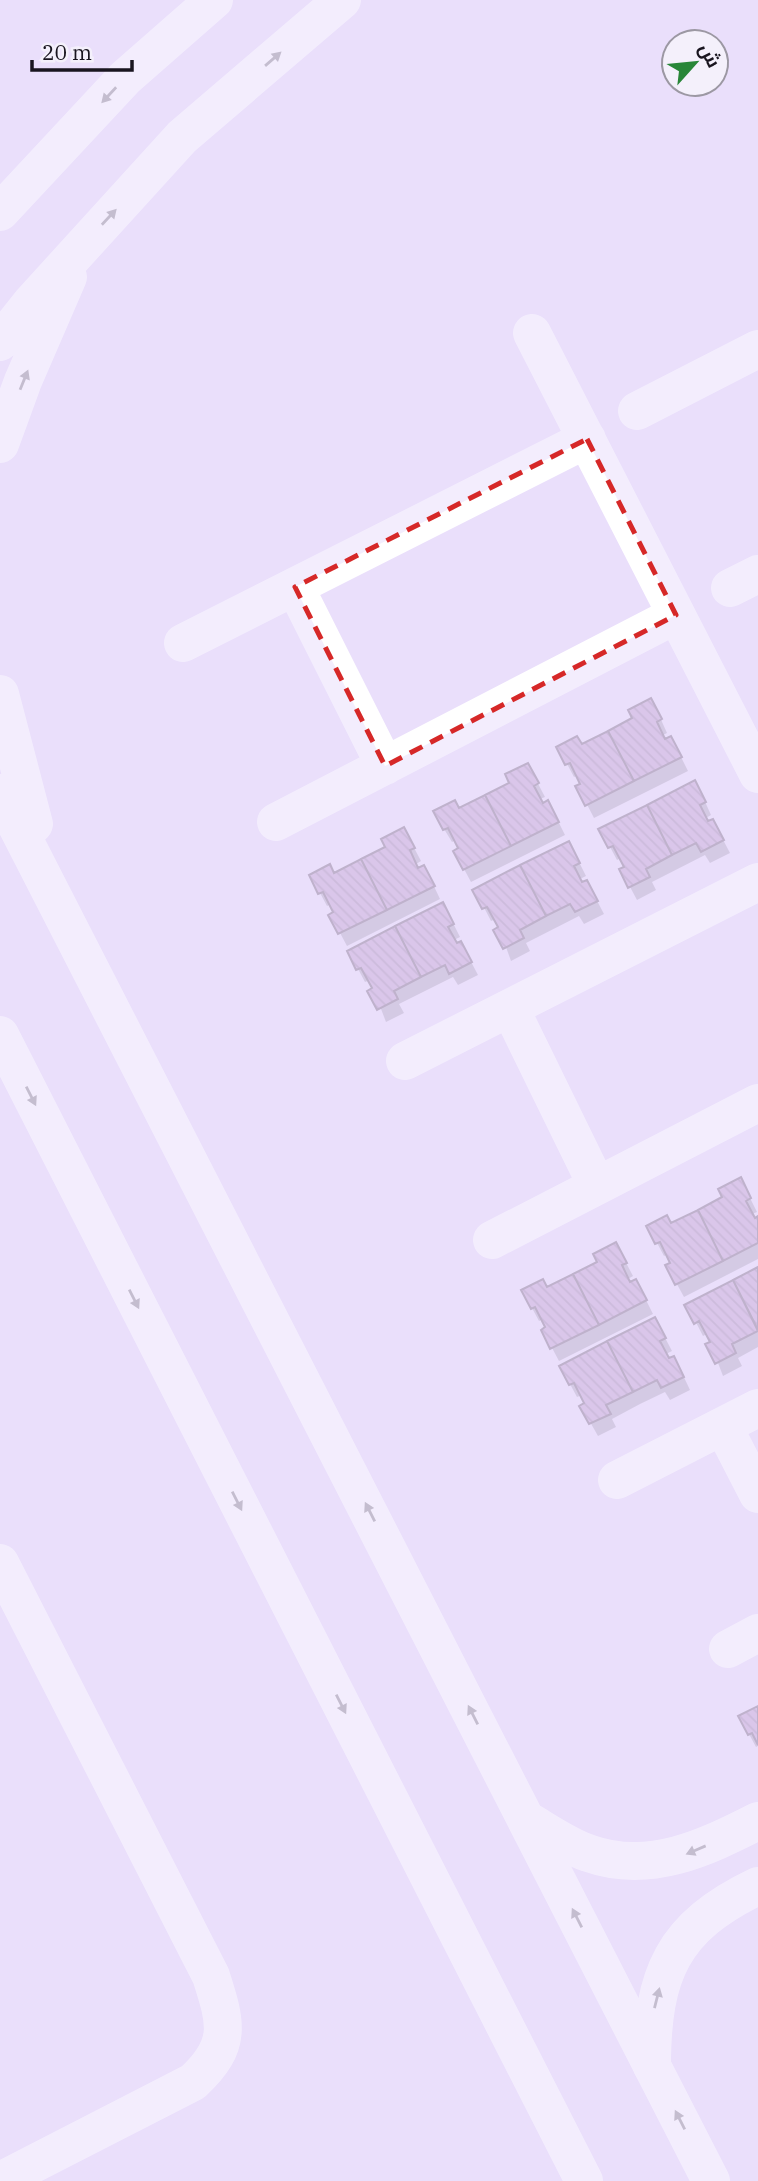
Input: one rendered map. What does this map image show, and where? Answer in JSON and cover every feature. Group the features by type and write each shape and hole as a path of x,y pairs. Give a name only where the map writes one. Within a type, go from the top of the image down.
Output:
{"street":[{"path":"0,212 125,78 214,0"},
{"path":"0,342 80,248 182,137 342,0"},
{"path":"0,202 47,162"},
{"path":"0,444 23,381 80,248"},
{"path":"532,333 758,773"},
{"path":"637,411 753,363"},
{"path":"183,643 587,439"},
{"path":"295,587 384,766"},
{"path":"276,822 676,615"},
{"path":"0,694 54,893"},
{"path":"0,793 54,893 711,2181"},
{"path":"405,1061 758,882"},
{"path":"510,1008 597,1186"},
{"path":"0,1035 584,2181"},
{"path":"492,1240 758,1103"},
{"path":"617,1480 758,1408"},
{"path":"723,1426 758,1494"},
{"path":"0,1563 211,1976 222,2010 224,2037 212,2064 193,2082 0,2181"},
{"path":"527,1820 588,1853 639,1860 668,1859 686,1854 758,1821"},
{"path":"652,2066 654,2008 672,1956 705,1919 735,1897 758,1886"}],"highlighted area":[{"path":"587,439 676,615 385,766 295,587"}],"building":[{"path":"651,698 662,719 657,722 665,739 671,736 682,757 634,781 608,731 632,718 628,710"},
{"path":"608,731 634,781 585,806 575,786 580,784 570,763 565,765 556,747 577,736 582,744"},
{"path":"528,763 539,783 534,786 543,803 548,800 559,822 511,846 485,795 509,783 505,774"},
{"path":"695,780 706,802 700,805 708,821 713,819 724,840 701,852 696,843 672,855 647,805"},
{"path":"485,795 511,846 463,870 453,851 458,848 448,828 443,830 433,811 455,800 459,808"},
{"path":"647,805 672,855 646,869 650,877 628,888 619,869 624,867 613,846 608,848 598,829"},
{"path":"404,827 415,848 410,850 418,868 424,865 435,886 387,910 361,859 385,847 381,839"},
{"path":"569,841 580,863 574,866 582,882 587,880 598,901 575,912 570,904 546,916 520,865"},
{"path":"361,859 387,910 338,934 328,915 333,912 323,892 318,894 309,875 330,864 334,873"},
{"path":"520,865 546,916 520,930 524,938 503,949 493,930 498,927 487,907 482,909 472,890"},
{"path":"443,902 454,924 448,927 457,943 461,941 472,962 449,974 445,965 421,977 395,926"},
{"path":"395,926 421,977 394,991 398,999 377,1010 367,991 372,988 361,968 356,970 347,951"},
{"path":"741,1177 751,1198 746,1201 755,1218 758,1216 758,1243 723,1261 698,1210 722,1197 718,1189"},
{"path":"698,1210 723,1261 675,1285 665,1265 670,1263 660,1242 655,1244 646,1226 667,1215 671,1223"},
{"path":"616,1242 627,1263 622,1265 630,1282 636,1279 647,1300 599,1325 573,1274 597,1262 593,1254"},
{"path":"758,1267 758,1330 733,1280"},
{"path":"573,1274 599,1325 550,1349 541,1330 545,1327 535,1307 531,1309 521,1290 543,1279 547,1287"},
{"path":"733,1280 758,1331 732,1344 736,1353 715,1364 705,1344 710,1342 699,1321 694,1324 684,1305"},
{"path":"655,1317 666,1338 660,1341 669,1358 674,1356 684,1377 661,1388 657,1380 633,1392 607,1341"},
{"path":"607,1341 633,1392 606,1405 611,1414 589,1424 579,1406 584,1403 574,1383 569,1385 559,1366"},
{"path":"758,1706 758,1745 752,1733 748,1735 738,1716"}]}
